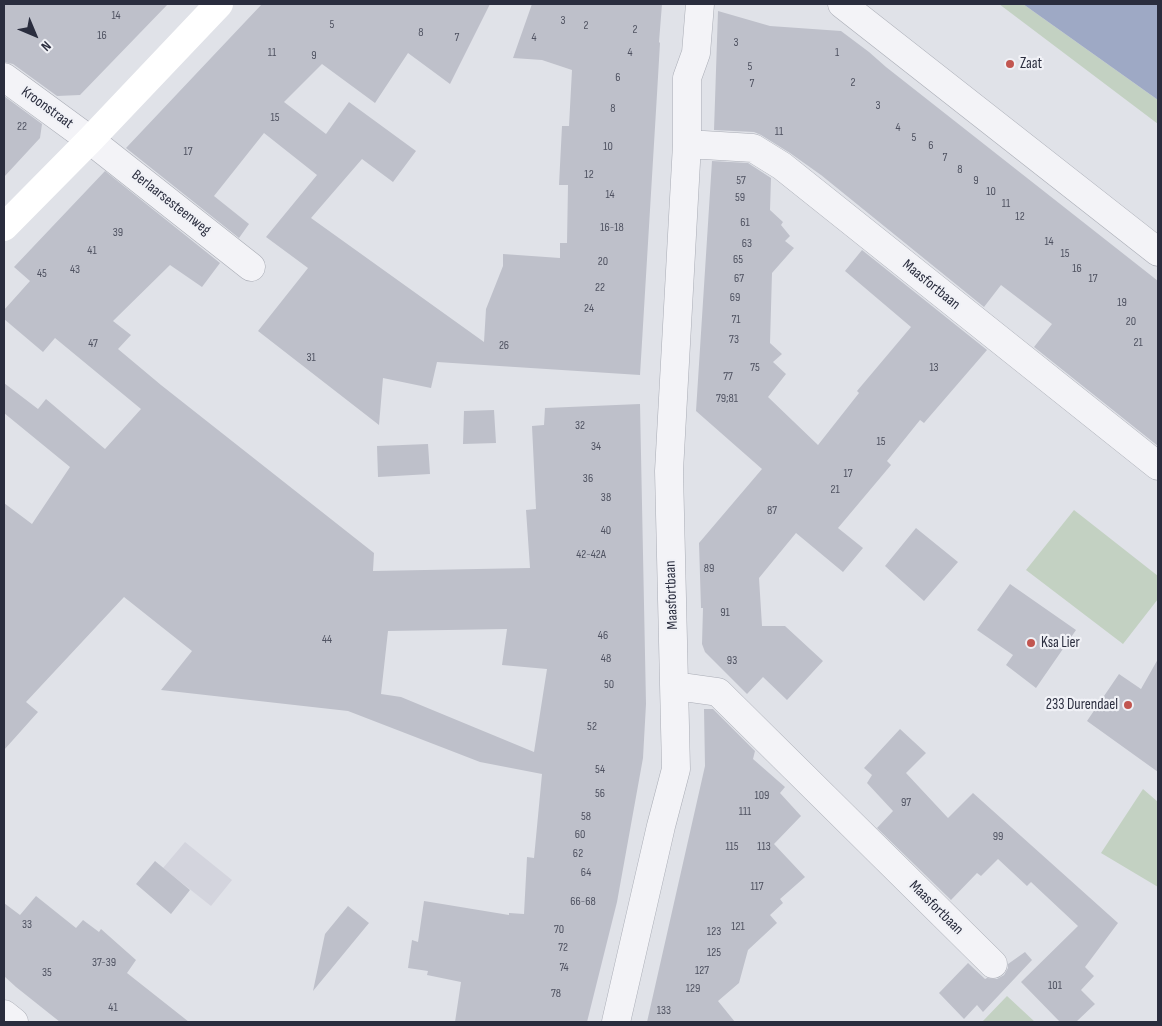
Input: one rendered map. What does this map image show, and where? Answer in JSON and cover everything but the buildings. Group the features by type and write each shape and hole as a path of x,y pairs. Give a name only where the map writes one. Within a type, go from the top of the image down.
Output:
{"street":[{"path":"4,227 90,140 219,4"},
{"name":"Maasfortbaan","path":"616,1022 676,770 668,471 687,144 687,78 696,53 700,4"},
{"path":"842,4 1158,252"},
{"name":"Kroonstraat","path":"4,77 90,140"},
{"name":"Berlaarsesteenweg","path":"90,140 251,267"},
{"name":"Maasfortbaan","path":"687,144 753,148 782,166 1158,466"},
{"name":"Maasfortbaan","path":"675,686 718,692 993,964"},
{"path":"4,1014 14,1022"}],"shaded area":[{"path":"185,842 232,880 211,906 163,868"}],"green space":[{"path":"999,4 1023,4 1158,100 1158,124"},
{"path":"1074,510 1158,576 1158,599 1123,644 1026,570"},
{"path":"1143,789 1158,802 1158,887 1101,853"},
{"path":"1007,996 1035,1022 982,1022"}],"water":[{"path":"1023,4 1158,4 1158,100"}],"place":[{"name":"Zaat","path":"1010,64"},
{"name":"Ksa Lier","path":"1031,643"},
{"name":"233 Durendael","path":"1128,705"}]}
